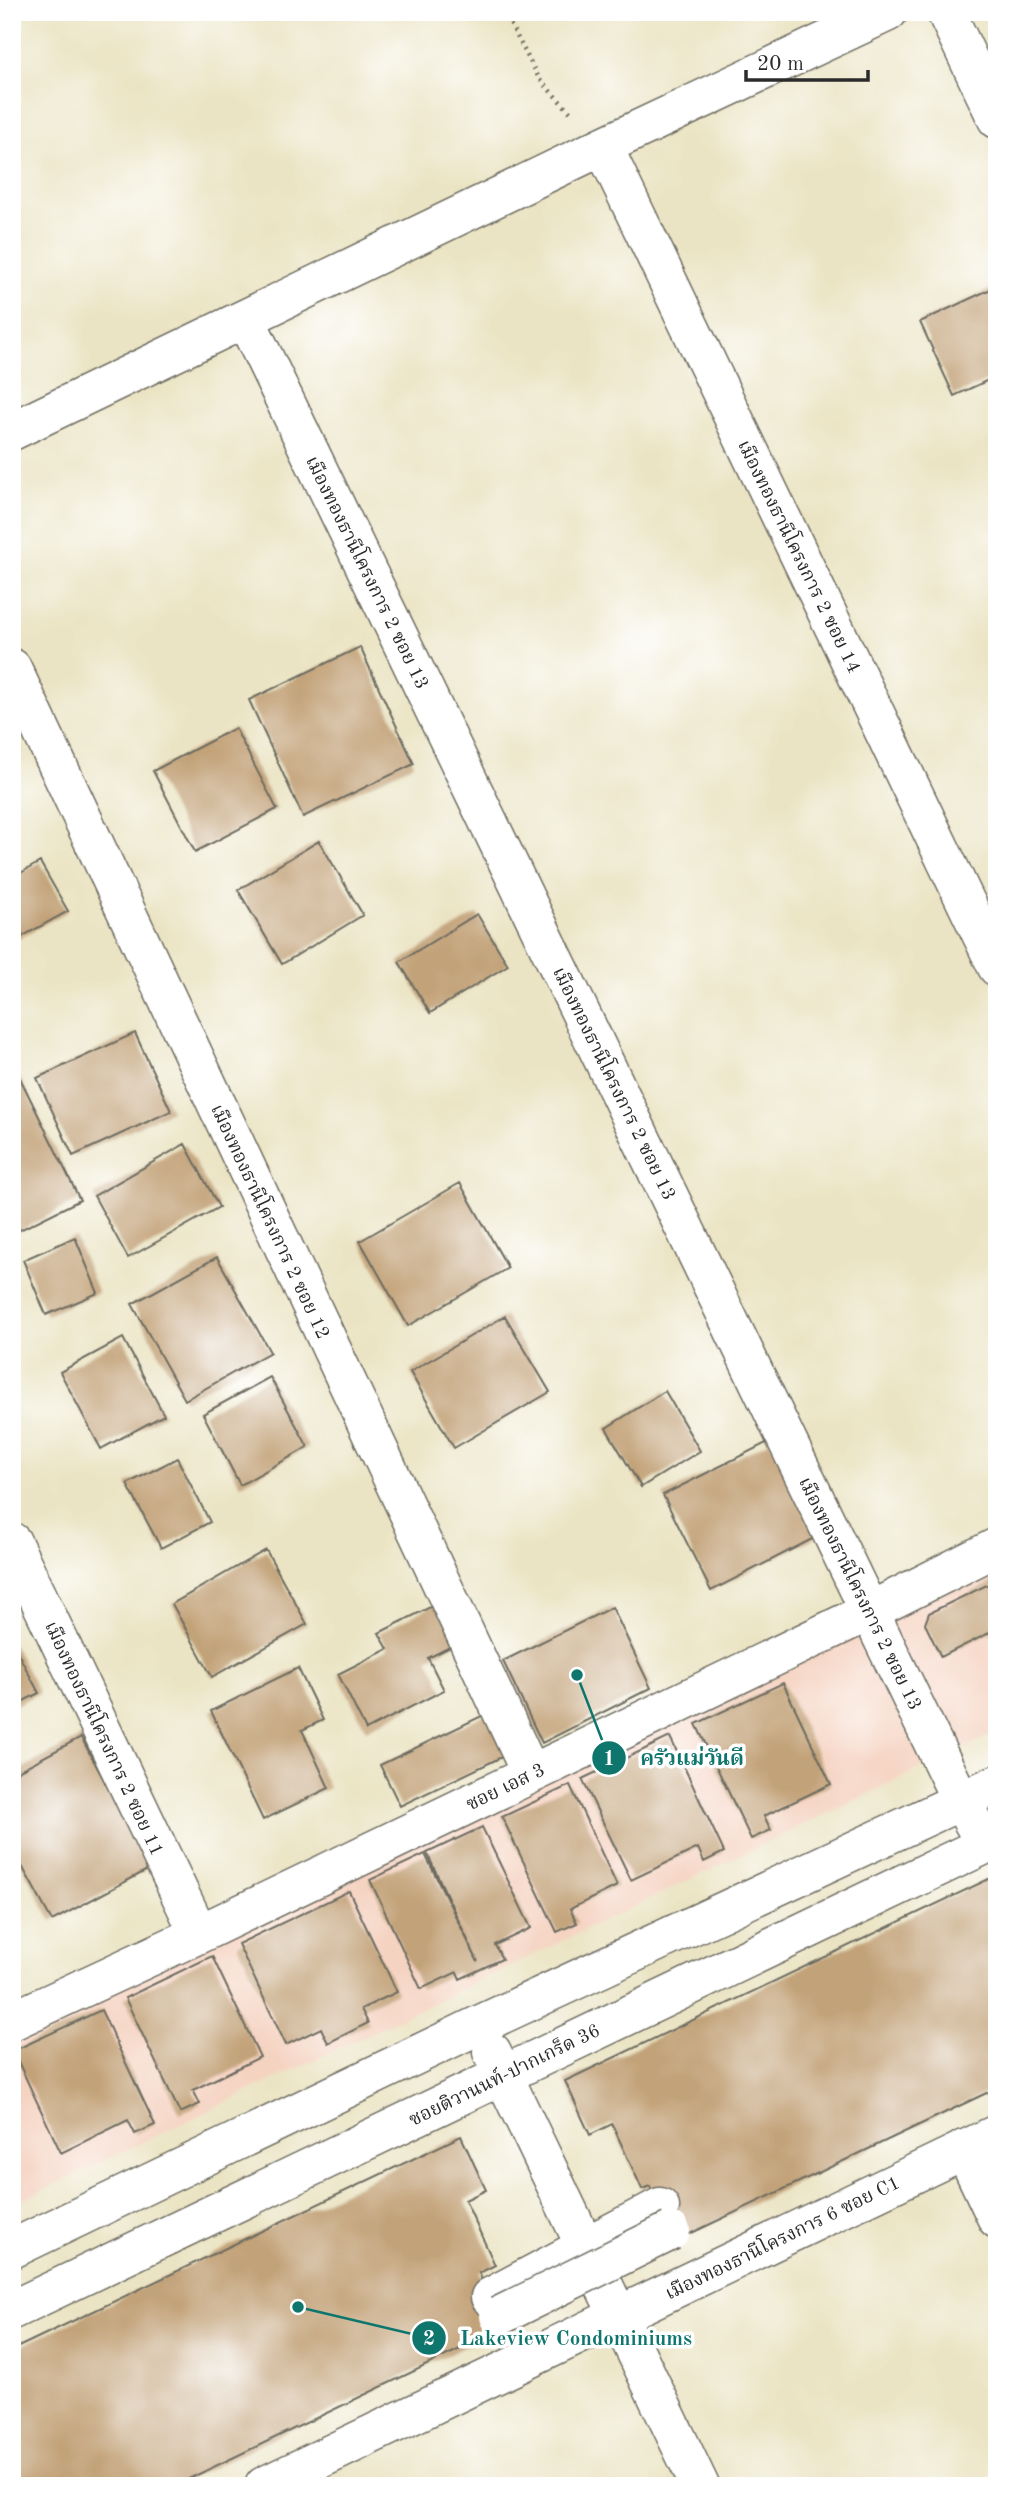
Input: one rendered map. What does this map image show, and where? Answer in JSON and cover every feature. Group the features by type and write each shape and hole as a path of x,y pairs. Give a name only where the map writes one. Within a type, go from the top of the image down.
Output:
{"street":[{"path":"12,431 888,12"},
{"path":"946,12 997,120"},
{"name":"เมืองทองธานีโครงการ 2 ซอย 14","path":"603,146 997,967"},
{"name":"เมืองทองธานีโครงการ 2 ซอย 13","path":"246,320 961,1801 991,1841"},
{"name":"เมืองทองธานีโครงการ 2 ซอย 12","path":"12,668 531,1774"},
{"name":"เมืองทองธานีโครงการ 2 ซอย 11","path":"12,1542 199,1934"},
{"name":"ซอย เอส 3","path":"12,2021 199,1934 870,1611 997,1547"},
{"path":"12,2249 479,2025 997,1784"},
{"name":"ซอยติวานนท์-ปากเกร็ด 36","path":"12,2310 991,1841"},
{"path":"479,2025 700,2486"},
{"path":"980,2141 997,2219"},
{"name":"เมืองทองธานีโครงการ 6 ซอย C1","path":"274,2483 980,2141"},
{"path":"665,2219 494,2306 584,2246 665,2219"}],"path":[{"path":"504,12 540,80 603,146"}],"shaded area":[{"path":"997,1560 997,1732 12,2205 12,2030"}],"building":[{"path":"997,286 997,376 954,396 920,322"},
{"path":"360,647 414,764 303,817 249,700"},
{"path":"235,728 277,809 195,852 153,771"},
{"path":"319,841 363,915 282,964 238,890"},
{"path":"40,862 68,911 12,942 12,878"},
{"path":"477,914 508,965 430,1013 399,962"},
{"path":"135,1033 171,1111 73,1156 37,1078"},
{"path":"20,1078 80,1200 12,1234 12,1082"},
{"path":"185,1144 219,1207 128,1258 94,1196"},
{"path":"460,1183 508,1268 408,1326 360,1241"},
{"path":"75,1237 98,1293 46,1315 23,1260"},
{"path":"217,1257 270,1352 185,1400 132,1304"},
{"path":"505,1316 550,1392 454,1448 410,1372"},
{"path":"123,1338 164,1415 101,1449 60,1372"},
{"path":"270,1377 308,1447 240,1485 203,1414"},
{"path":"665,1391 700,1451 641,1487 606,1428"},
{"path":"770,1441 818,1536 711,1591 663,1495"},
{"path":"177,1458 210,1522 161,1548 127,1484"},
{"path":"266,1550 307,1624 212,1677 172,1604"},
{"path":"997,1580 997,1644 991,1632 941,1657 925,1624 929,1613"},
{"path":"444,1600 464,1640 428,1658 444,1690 366,1730 338,1674 388,1649 379,1633"},
{"path":"612,1607 651,1688 542,1743 503,1661"},
{"path":"12,1642 39,1693 12,1707"},
{"path":"298,1668 323,1720 302,1730 329,1788 263,1820 211,1711"},
{"path":"783,1683 831,1784 764,1816 771,1830 751,1839 696,1724"},
{"path":"492,1711 512,1752 400,1806 380,1765"},
{"path":"81,1737 151,1868 52,1921 12,1848 12,1774"},
{"path":"670,1737 724,1852 704,1862 698,1848 631,1880 582,1779"},
{"path":"570,1785 617,1886 570,1909 577,1923 557,1932 502,1817"},
{"path":"482,1827 531,1928 495,1945 502,1959 460,1979 457,1972 421,1989 370,1880 425,1854 478,1962 427,1853"},
{"path":"997,1875 997,2088 675,2241 650,2186 642,2189 612,2124 590,2135 565,2081"},
{"path":"349,1891 397,1992 361,2009 368,2023 328,2043 321,2028 286,2045 238,1944"},
{"path":"212,1956 260,2057 193,2090 200,2104 180,2113 125,1998"},
{"path":"101,2010 155,2125 135,2134 128,2120 61,2153 13,2051"},
{"path":"461,2136 486,2190 465,2200 495,2265 479,2273 504,2328 174,2486 12,2486 12,2350"}],"place":[{"name":"ครัวแม่วันดี","path":"577,1675"},
{"name":"Lakeview Condominiums","path":"298,2307"}]}
